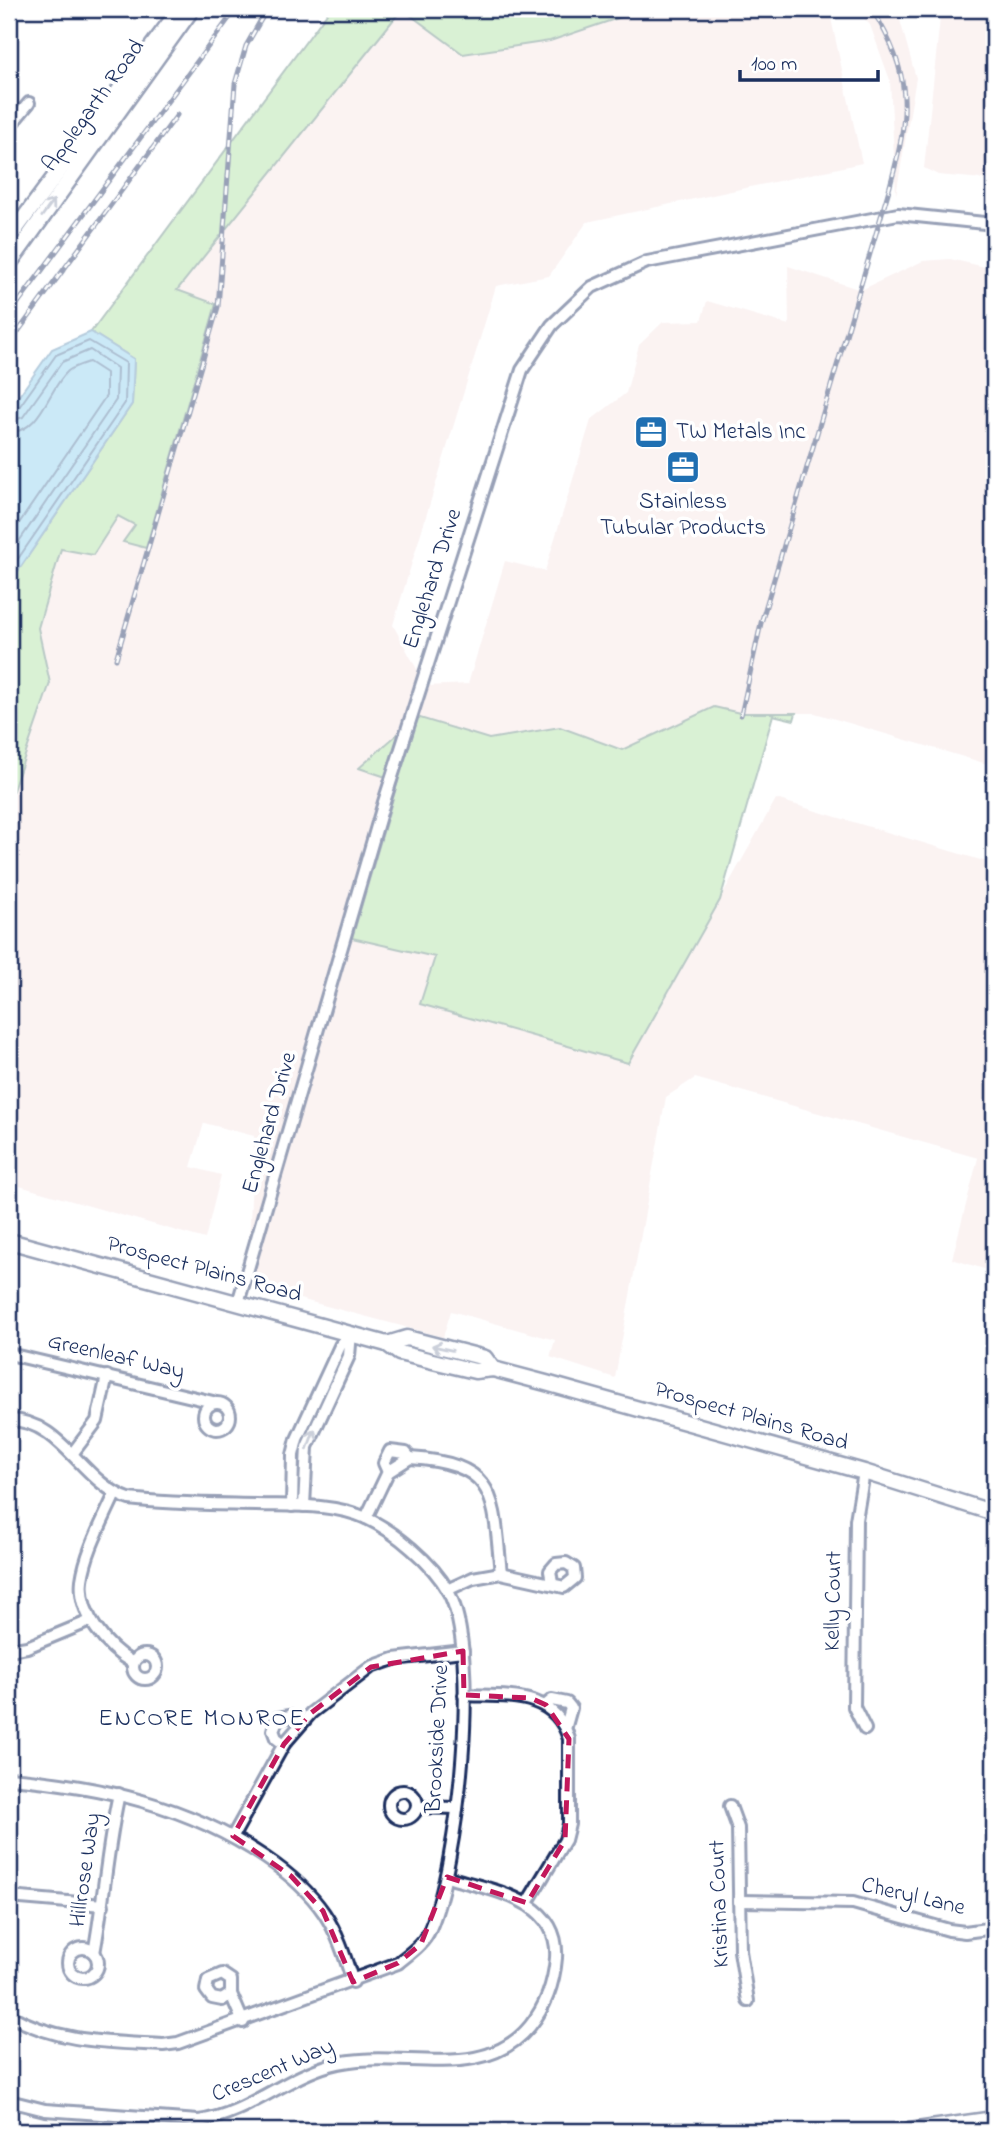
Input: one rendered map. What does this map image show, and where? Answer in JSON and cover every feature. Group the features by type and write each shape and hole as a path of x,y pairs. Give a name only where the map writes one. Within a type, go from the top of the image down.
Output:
{"street":[{"name":"Applegarth Road","path":"9,238 180,9"},
{"name":"Applegarth Road","path":"9,264 192,9"},
{"path":"9,127 29,103"},
{"name":"Englehard Drive","path":"238,1303 384,802 522,370 552,325 592,287 647,262 898,214 994,224"},
{"name":"Prospect Plains Road","path":"9,1241 387,1344 407,1338 485,1358 493,1369 864,1472 994,1513"},
{"path":"292,1506 293,1455 297,1440 343,1341 351,1333"},
{"path":"304,1506 307,1447 349,1356 351,1333"},
{"name":"Greenleaf Way","path":"9,1354 214,1402"},
{"path":"72,1454 97,1421 107,1376"},
{"name":"Brookside Drive","path":"9,1420 38,1426 72,1454 95,1480 115,1494 138,1500 326,1508 366,1518 398,1537 447,1590 460,1629 464,1695 457,1808 447,1877 430,1930 421,1944 398,1964 243,2022 193,2039 163,2045 67,2038 47,2033 9,2015"},
{"path":"388,1472 384,1463 390,1451 406,1453 410,1458 470,1472 488,1487 493,1498 501,1573"},
{"path":"366,1518 388,1472 410,1458"},
{"name":"Kelly Court","path":"864,1472 856,1520 854,1707 865,1729"},
{"path":"115,1494 82,1581 90,1621 119,1655 133,1663"},
{"path":"447,1590 473,1578 501,1573 552,1583"},
{"path":"9,1650 27,1647 90,1621"},
{"path":"233,1836 284,1744 301,1721 371,1667 394,1659 463,1651"},
{"path":"464,1695 531,1698 547,1705 566,1727 569,1739 569,1824 565,1840 527,1903"},
{"path":"547,1705 552,1700 559,1700 571,1708 566,1727"},
{"path":"284,1744 276,1738 273,1730 278,1718 290,1716 301,1721"},
{"path":"9,1778 77,1784 119,1794 179,1811 233,1836 291,1876 323,1911 339,1938 353,1982"},
{"name":"Hillrose Way","path":"94,1953 103,1905 109,1835 119,1794"},
{"name":"Kristina Court","path":"730,1805 738,1828 740,1951 748,2001"},
{"path":"416,1807 457,1808"},
{"name":"Crescent Way","path":"9,2101 45,2110 199,2121 224,2116 329,2065 365,2058 470,2061 486,2057 521,2037 539,2015 554,1975 556,1952 553,1937 547,1925 527,1903 506,1892 447,1877"},
{"path":"9,1897 103,1905"},
{"name":"Cheryl Lane","path":"739,1901 853,1903 949,1930 965,1932 994,1928"},
{"path":"230,1994 243,2022"},
{"path":"910,2131 994,2119"}],"highlighted area":[{"path":"463,1651 464,1695 531,1698 546,1705 569,1739 565,1840 527,1903 447,1877 421,1944 398,1963 353,1982 323,1911 291,1876 233,1836 284,1744 311,1713 371,1667"}],"shaded area":[{"path":"402,9 463,54 550,41 645,9 829,9 862,163 587,222 549,276 496,286 393,625 426,686 468,684 505,561 545,571 591,420 626,393 639,345 663,322 701,321 707,301 789,325 788,266 861,290 923,261 950,259 994,269 994,766 815,713 740,713 714,707 622,750 560,727 489,739 417,717 360,768 398,781 352,937 435,957 421,1004 628,1063 776,799 994,864 994,1272 952,1259 978,1158 695,1078 666,1097 615,1378 550,1357 555,1340 451,1311 443,1337 247,1285 254,1136 204,1123 191,1167 221,1175 205,1239 9,1183 9,802 50,683 38,628 61,549 118,516 135,525 124,542 146,548 216,304 176,291"},
{"path":"855,9 897,9 916,78 896,195 890,80 870,25"},
{"path":"941,9 994,9 994,180 938,175 924,168"}],"green space":[{"path":"330,9 402,9 177,290 216,304 146,548 123,542 135,525 118,516 93,555 61,549 38,628 50,683 9,802 9,584 132,404 134,359 91,332"},
{"path":"402,9 645,9 550,41 463,54"},
{"path":"714,707 740,713 796,713 794,720 773,715 720,900 628,1063 420,1004 435,957 352,938 398,781 359,768 417,717 489,739 560,727 622,750"}],"water":[{"path":"91,332 134,359 132,404 9,584 9,410 52,349"}],"railway":[{"path":"9,315 236,9"},
{"path":"116,659 218,307 235,84 246,46 267,9"},
{"path":"741,715 761,623 897,160 904,116 901,75 895,55 872,9"},
{"path":"9,344 177,115"}],"place":[{"name":"TW Metals Inc","path":"651,432"},
{"name":"Stainless Tubular Products","path":"683,467"}],"district":[{"name":"ENCORE MONROE","path":"202,1719"}]}
